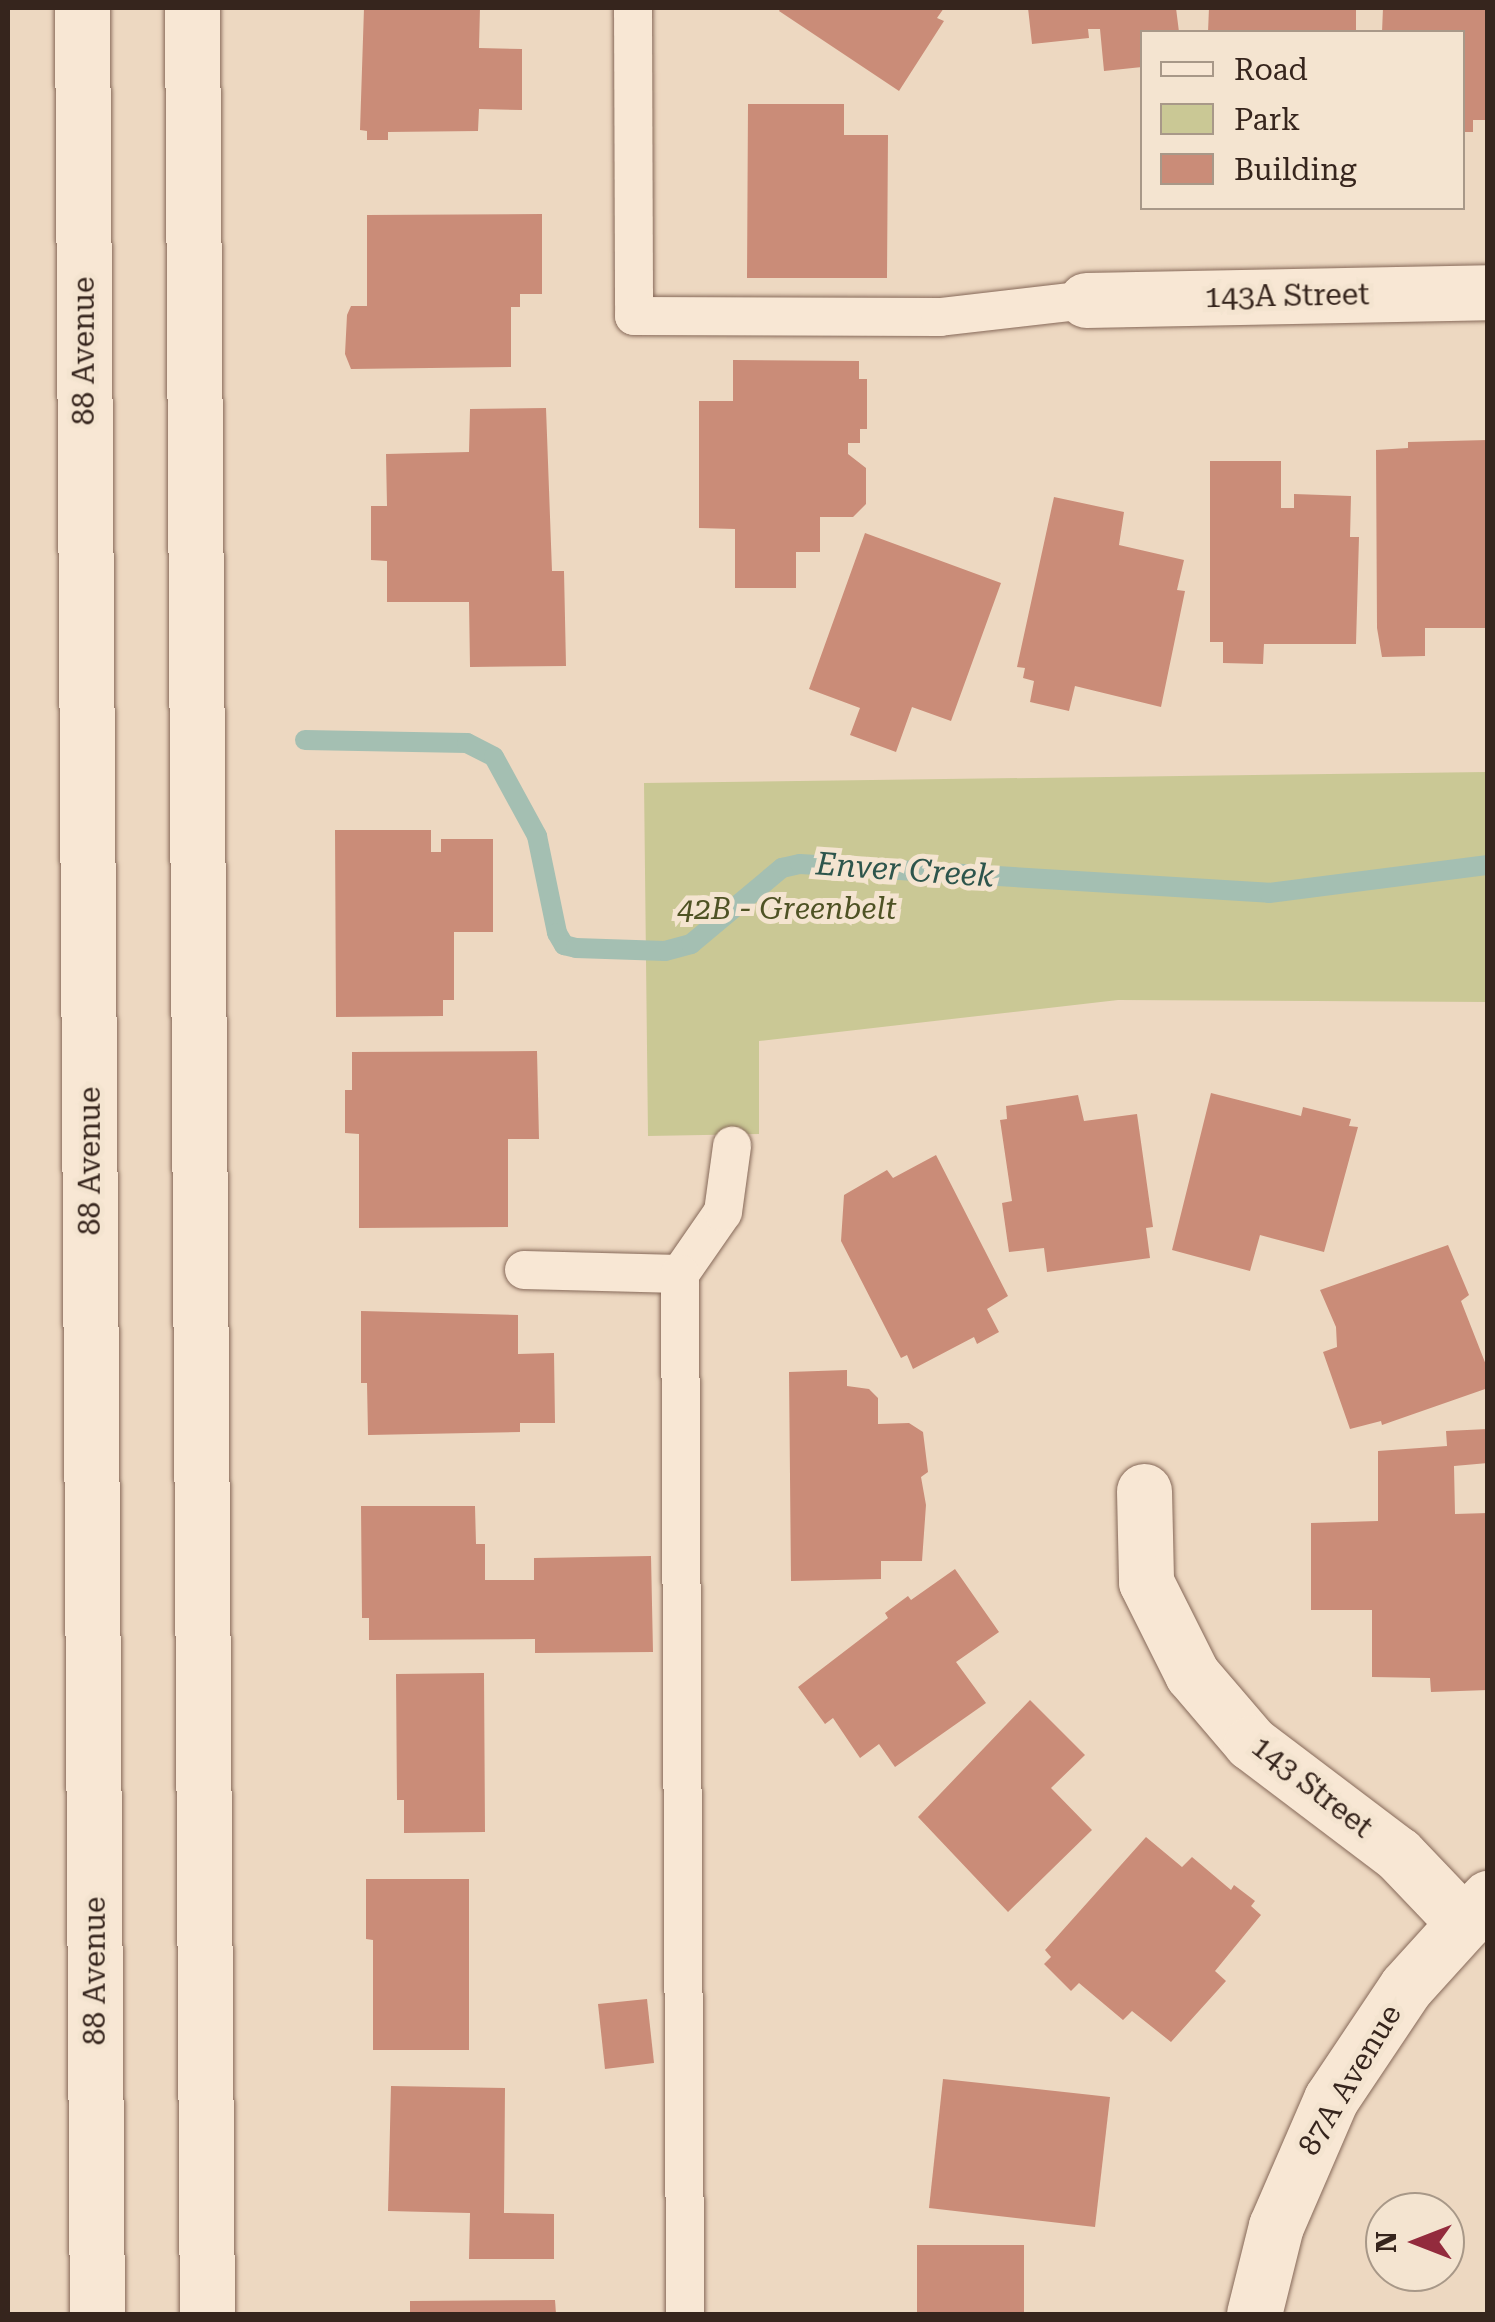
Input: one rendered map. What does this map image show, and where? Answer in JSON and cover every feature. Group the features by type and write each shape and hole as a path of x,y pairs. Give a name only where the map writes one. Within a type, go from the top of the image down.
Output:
{"main road":[{"name":"88 Avenue","path":"82,8 98,2314"},
{"path":"192,8 207,2314"},
{"name":"143A Street","path":"1086,300 1488,292"},
{"name":"143 Street","path":"1144,1491 1146,1582 1192,1674 1251,1743 1476,1910"},
{"name":"87A Avenue","path":"1254,2314 1276,2226 1331,2100 1406,1987 1476,1910"}],"lane":[{"path":"632,8 634,316 940,318 1086,300"},
{"path":"684,2314 680,1274 722,1212 732,1146"},
{"path":"524,1270 680,1274"}],"green space":[{"name":"42B - Greenbelt","path":"1487,772 1487,1002 1118,1000 759,1041 759,1134 648,1136 644,783"}],"building":[{"path":"364,8 480,8 479,48 522,49 522,110 479,109 478,131 388,132 388,140 367,140 367,131 360,130"},
{"path":"944,8 937,18 944,21 899,91 779,11"},
{"path":"1028,8 1176,8 1179,30 1140,30 1140,67 1104,71 1100,29 1088,29 1089,38 1032,44"},
{"path":"1209,8 1356,8 1356,30 1208,30"},
{"path":"1383,8 1488,8 1488,120 1473,120 1473,132 1465,132 1465,30 1382,30"},
{"path":"748,104 844,104 844,135 888,135 887,278 747,278"},
{"path":"542,214 542,294 520,294 520,307 511,307 511,367 351,369 345,354 347,315 351,306 367,306 367,215"},
{"path":"733,360 859,361 859,379 867,379 867,429 860,429 860,443 848,443 848,454 866,468 866,504 853,517 820,517 820,552 796,552 796,588 735,588 735,529 699,528 699,401 733,401"},
{"path":"546,408 552,571 564,571 566,666 470,667 469,602 387,602 387,561 371,560 371,506 387,506 386,454 469,452 470,409"},
{"path":"1488,440 1488,628 1425,628 1425,656 1382,657 1377,628 1376,450 1408,448 1408,442"},
{"path":"1210,461 1281,461 1281,508 1294,508 1294,494 1351,496 1350,537 1359,537 1356,644 1264,644 1263,664 1223,663 1223,642 1210,642"},
{"path":"1054,497 1124,512 1119,545 1184,560 1177,590 1185,591 1161,707 1075,686 1069,711 1030,702 1034,681 1023,678 1025,668 1017,667"},
{"path":"865,533 1001,583 951,721 912,707 896,752 850,735 860,708 809,689"},
{"path":"335,830 431,830 431,852 441,852 441,839 493,839 493,932 454,932 454,1000 443,1000 443,1016 336,1017"},
{"path":"537,1051 539,1139 508,1139 508,1227 359,1228 359,1134 345,1133 345,1090 352,1090 352,1052"},
{"path":"1211,1093 1301,1116 1303,1107 1351,1119 1349,1126 1358,1127 1324,1252 1260,1235 1250,1271 1172,1250"},
{"path":"1078,1095 1084,1121 1137,1114 1153,1227 1146,1228 1150,1258 1047,1272 1044,1248 1009,1252 1002,1203 1012,1201 1000,1120 1007,1119 1006,1106"},
{"path":"936,1155 1008,1296 987,1309 999,1332 977,1344 974,1337 913,1369 907,1355 901,1358 841,1241 844,1195 887,1170 893,1178"},
{"path":"1448,1245 1469,1295 1461,1301 1488,1370 1488,1388 1382,1425 1381,1421 1350,1429 1323,1352 1337,1347 1336,1327 1320,1290"},
{"path":"361,1311 518,1315 518,1354 554,1353 555,1423 520,1423 520,1432 368,1435 367,1383 361,1383"},
{"path":"847,1370 847,1386 869,1389 878,1398 878,1424 909,1423 923,1432 928,1472 921,1477 926,1505 922,1561 881,1561 881,1579 791,1581 789,1372"},
{"path":"1488,1429 1488,1463 1454,1466 1455,1514 1488,1513 1488,1690 1431,1692 1430,1678 1372,1677 1372,1610 1311,1610 1311,1523 1378,1521 1378,1451 1447,1446 1446,1431"},
{"path":"361,1506 475,1506 476,1544 485,1544 485,1580 534,1580 534,1558 651,1556 653,1652 535,1653 535,1639 369,1640 369,1618 362,1618"},
{"path":"955,1569 999,1632 956,1662 986,1703 895,1767 879,1744 860,1758 833,1718 825,1724 798,1687 888,1618 885,1613"},
{"path":"484,1673 485,1832 404,1833 404,1800 397,1800 396,1674"},
{"path":"1030,1700 1085,1755 1051,1788 1092,1830 1008,1912 918,1817"},
{"path":"1146,1837 1182,1867 1192,1857 1231,1890 1234,1885 1255,1901 1251,1906 1261,1915 1215,1971 1226,1981 1171,2042 1132,2011 1123,2020 1079,1983 1071,1991 1044,1964 1051,1957 1045,1950"},
{"path":"366,1879 469,1879 469,2050 373,2050 373,1940 366,1939"},
{"path":"647,1999 654,2063 605,2069 598,2004"},
{"path":"943,2079 1110,2097 1095,2227 929,2208"},
{"path":"391,2086 505,2088 504,2213 554,2214 554,2259 469,2259 470,2213 388,2211"},
{"path":"917,2245 1024,2245 1024,2314 917,2314"},
{"path":"555,2300 556,2314 410,2314 410,2301"}],"waterway":[{"name":"Enver Creek","path":"305,740 467,743 494,757 537,836 557,933 564,945 576,948 665,951 691,944 782,868 800,864 1269,893 1488,865"}]}
